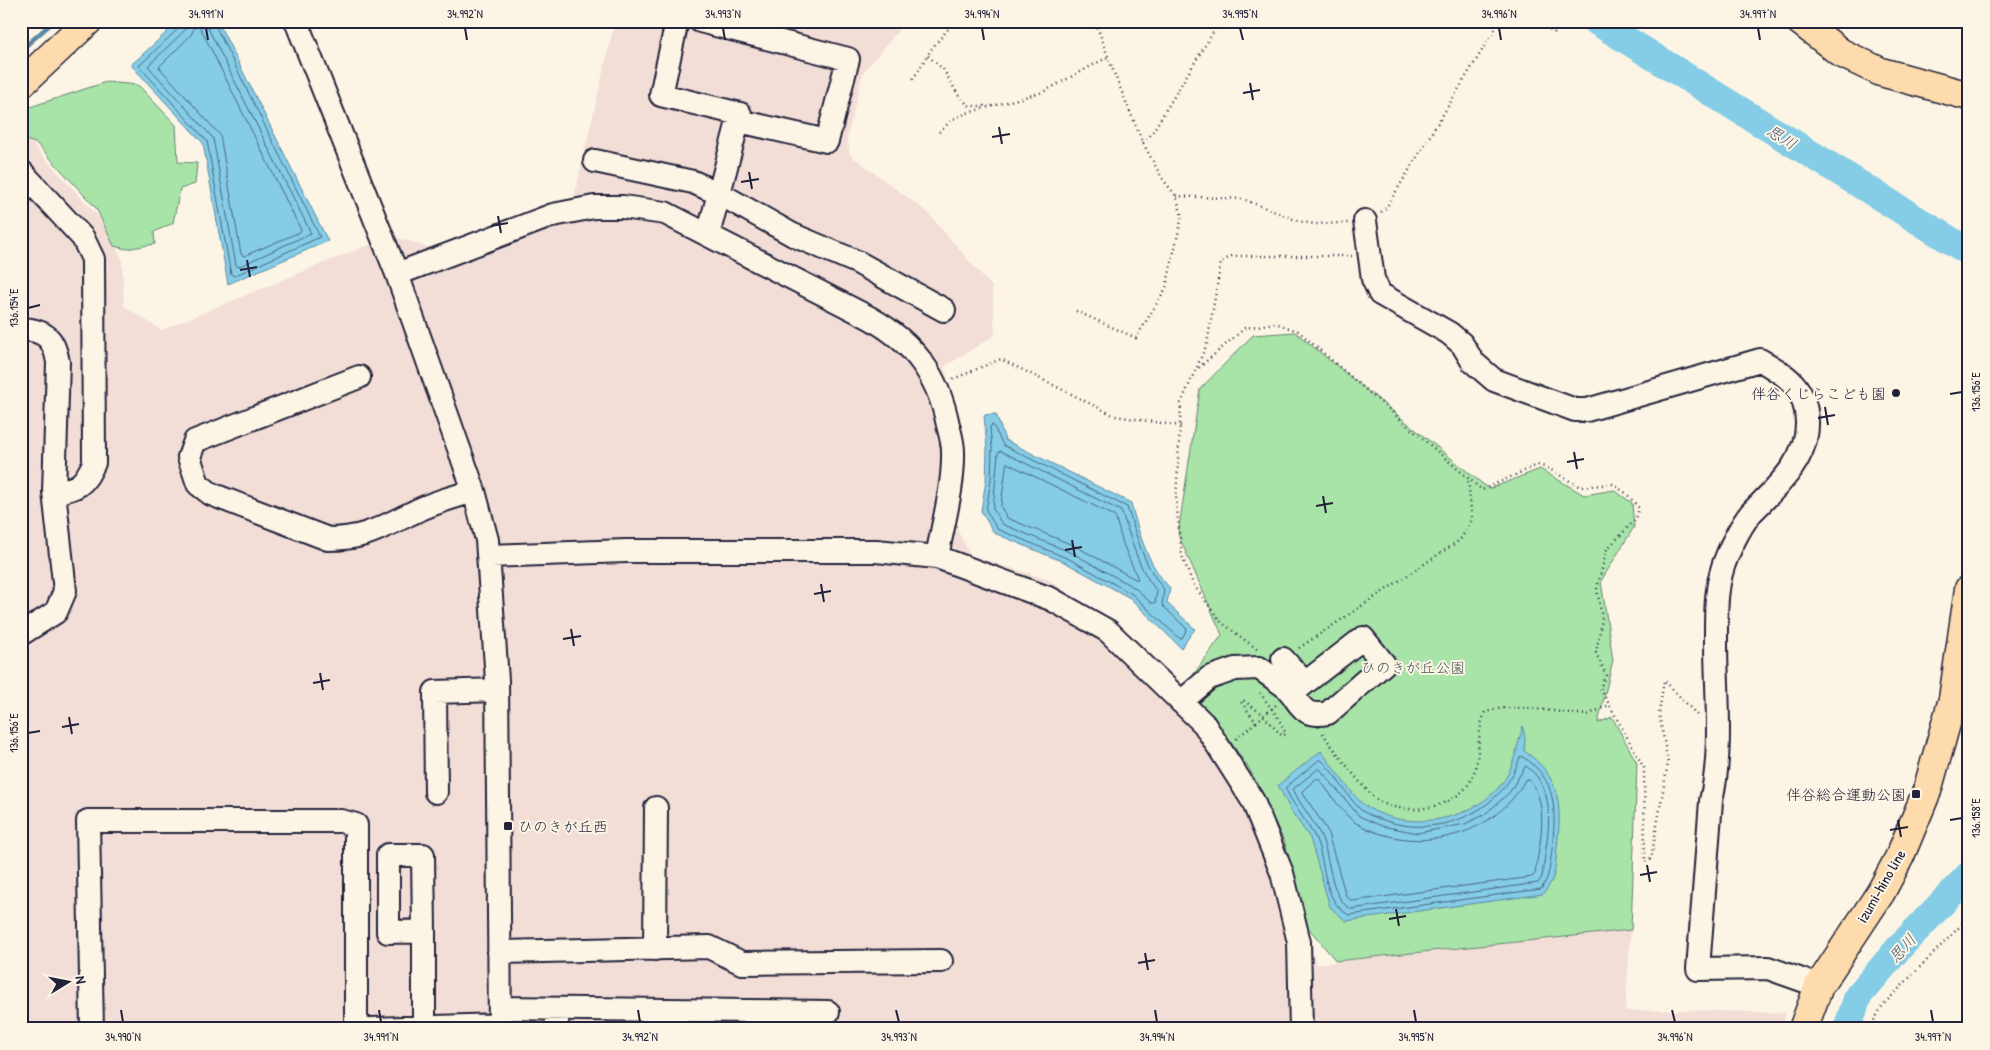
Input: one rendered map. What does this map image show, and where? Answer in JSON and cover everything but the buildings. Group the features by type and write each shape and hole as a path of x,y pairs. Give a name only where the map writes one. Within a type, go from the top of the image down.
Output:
{"main road":[{"path":"21,84 88,21"},
{"path":"1800,21 1840,53 1881,72 1969,96"},
{"name":"izumi-hino line","path":"1803,1029 1819,986 1881,892 1900,856 1927,791 1961,699 1969,589"}],"street":[{"path":"296,21 397,274 474,491 489,556 497,690 500,1021"},
{"path":"677,21 660,95 740,114 708,235"},
{"path":"700,21 848,59 827,141 739,121"},
{"path":"595,161 693,182 720,194 793,235 857,262 944,310"},
{"path":"21,171 83,238 93,258 94,463 87,477 75,489 54,492"},
{"path":"397,274 553,215 594,207 623,207 665,214 889,329 908,345 924,363 937,386 944,404 953,451 949,492 937,557"},
{"path":"1365,221 1373,279 1380,294 1450,333 1462,344 1473,362 1494,380 1575,410 1603,408 1760,360 1793,381 1801,392 1807,423 1801,455 1771,495 1750,515 1727,555 1718,583 1716,621 1717,775 1711,801 1698,968 1768,968 1819,986"},
{"path":"21,329 46,335 55,346 58,362 54,492 65,591 56,612 21,634"},
{"path":"359,377 195,441 189,457 198,484 211,494 328,539 348,539 370,534 441,500 474,491"},
{"path":"489,556 626,551 866,551 937,557 1051,599 1108,632 1204,724 1253,801 1282,874 1299,942 1301,1029"},
{"path":"1283,659 1293,692"},
{"path":"1181,702 1209,678 1235,669 1259,668 1293,692"},
{"path":"436,792 435,692 497,690"},
{"path":"656,808 656,949"},
{"path":"92,1029 88,821 341,821 356,825 356,1029"},
{"path":"424,931 424,1027"},
{"path":"499,952 709,947 742,963 941,961"},
{"path":"371,1029 500,1021 828,1012"}],"path":[{"path":"913,79 955,21"},
{"path":"1076,311 1136,338 1166,288 1182,216 1176,196 1162,178 1143,143 1095,21"},
{"path":"1143,143 1150,136 1220,21"},
{"path":"1176,196 1243,199 1298,221 1314,224 1365,221 1386,208 1500,21"},
{"path":"1538,21 1554,33 1560,23"},
{"path":"928,56 943,70 960,98 970,106 992,106"},
{"path":"940,132 954,119 1043,92 1108,57"},
{"path":"1369,248 1352,256 1232,256 1221,262 1207,344 1181,403 1176,501 1182,556 1193,584 1220,622 1262,652 1283,659 1460,540 1472,520 1468,478"},
{"path":"1195,371 1245,328 1274,324 1298,331 1482,490 1537,465 1546,467 1580,487 1612,484 1626,493 1639,508 1636,519 1607,549 1597,588 1602,619 1596,653 1606,675 1600,688 1644,768 1645,862 1651,859 1668,763 1659,714 1664,680 1694,714 1717,729"},
{"path":"937,386 1001,358 1115,416 1128,420 1181,426"},
{"path":"1256,722 1241,702 1243,700 1264,716 1282,736 1286,734 1259,691"},
{"path":"1228,745 1293,692"},
{"path":"1322,732 1375,799 1390,806 1422,808 1444,803 1459,795 1469,783 1480,749 1481,721 1485,712 1503,708 1528,708 1587,715 1609,705"},
{"path":"1869,1029 1883,1005 1969,918"}],"shaded area":[{"path":"615,21 898,21 898,31 863,73 847,138 850,155 927,212 992,287 995,335 944,367 960,419 964,449 954,524 971,556 1047,579 1127,631 1185,686 1219,725 1250,770 1285,843 1316,964 1631,930 1625,1011 1686,1010 1786,1013 1782,1029 21,1029 21,129 41,154 101,219 122,259 124,306 161,330 363,247 399,238 432,249 536,208 574,197"}],"green space":[{"path":"106,82 138,85 176,125 178,162 197,163 195,184 180,189 173,223 154,232 155,244 126,249 114,246 96,208 37,144 21,138 21,110"},
{"name":"ひのきが丘公園","path":"1295,332 1489,489 1540,469 1584,495 1614,490 1632,503 1634,527 1601,581 1613,660 1598,723 1612,717 1637,763 1631,930 1336,961 1306,925 1285,843 1250,770 1219,725 1185,686 1222,635 1178,534 1200,389 1253,335"}],"water":[{"path":"179,21 218,22 328,241 228,284 203,143 131,65"},
{"path":"996,414 1005,440 1131,503 1150,559 1170,588 1167,603 1195,629 1181,648 1130,598 1066,563 994,533 981,511 986,480 987,448 984,415"},
{"path":"1523,726 1524,751 1545,771 1552,782 1559,805 1559,832 1554,872 1548,888 1543,894 1346,921 1330,907 1310,838 1291,811 1278,785 1321,751 1356,797 1367,807 1383,815 1418,821 1455,815 1472,808 1487,798 1505,780 1512,765"}],"waterway":[{"path":"21,50 54,21"},
{"name":"思川","path":"1596,21 1969,252"},
{"name":"思川","path":"1847,1029 1858,996 1898,949 1969,875"}],"place":[{"name":"伴谷くじらこども園","path":"1896,393"},
{"name":"伴谷総合運動公園","path":"1916,794"},
{"name":"ひのきが丘西","path":"508,826"}]}
